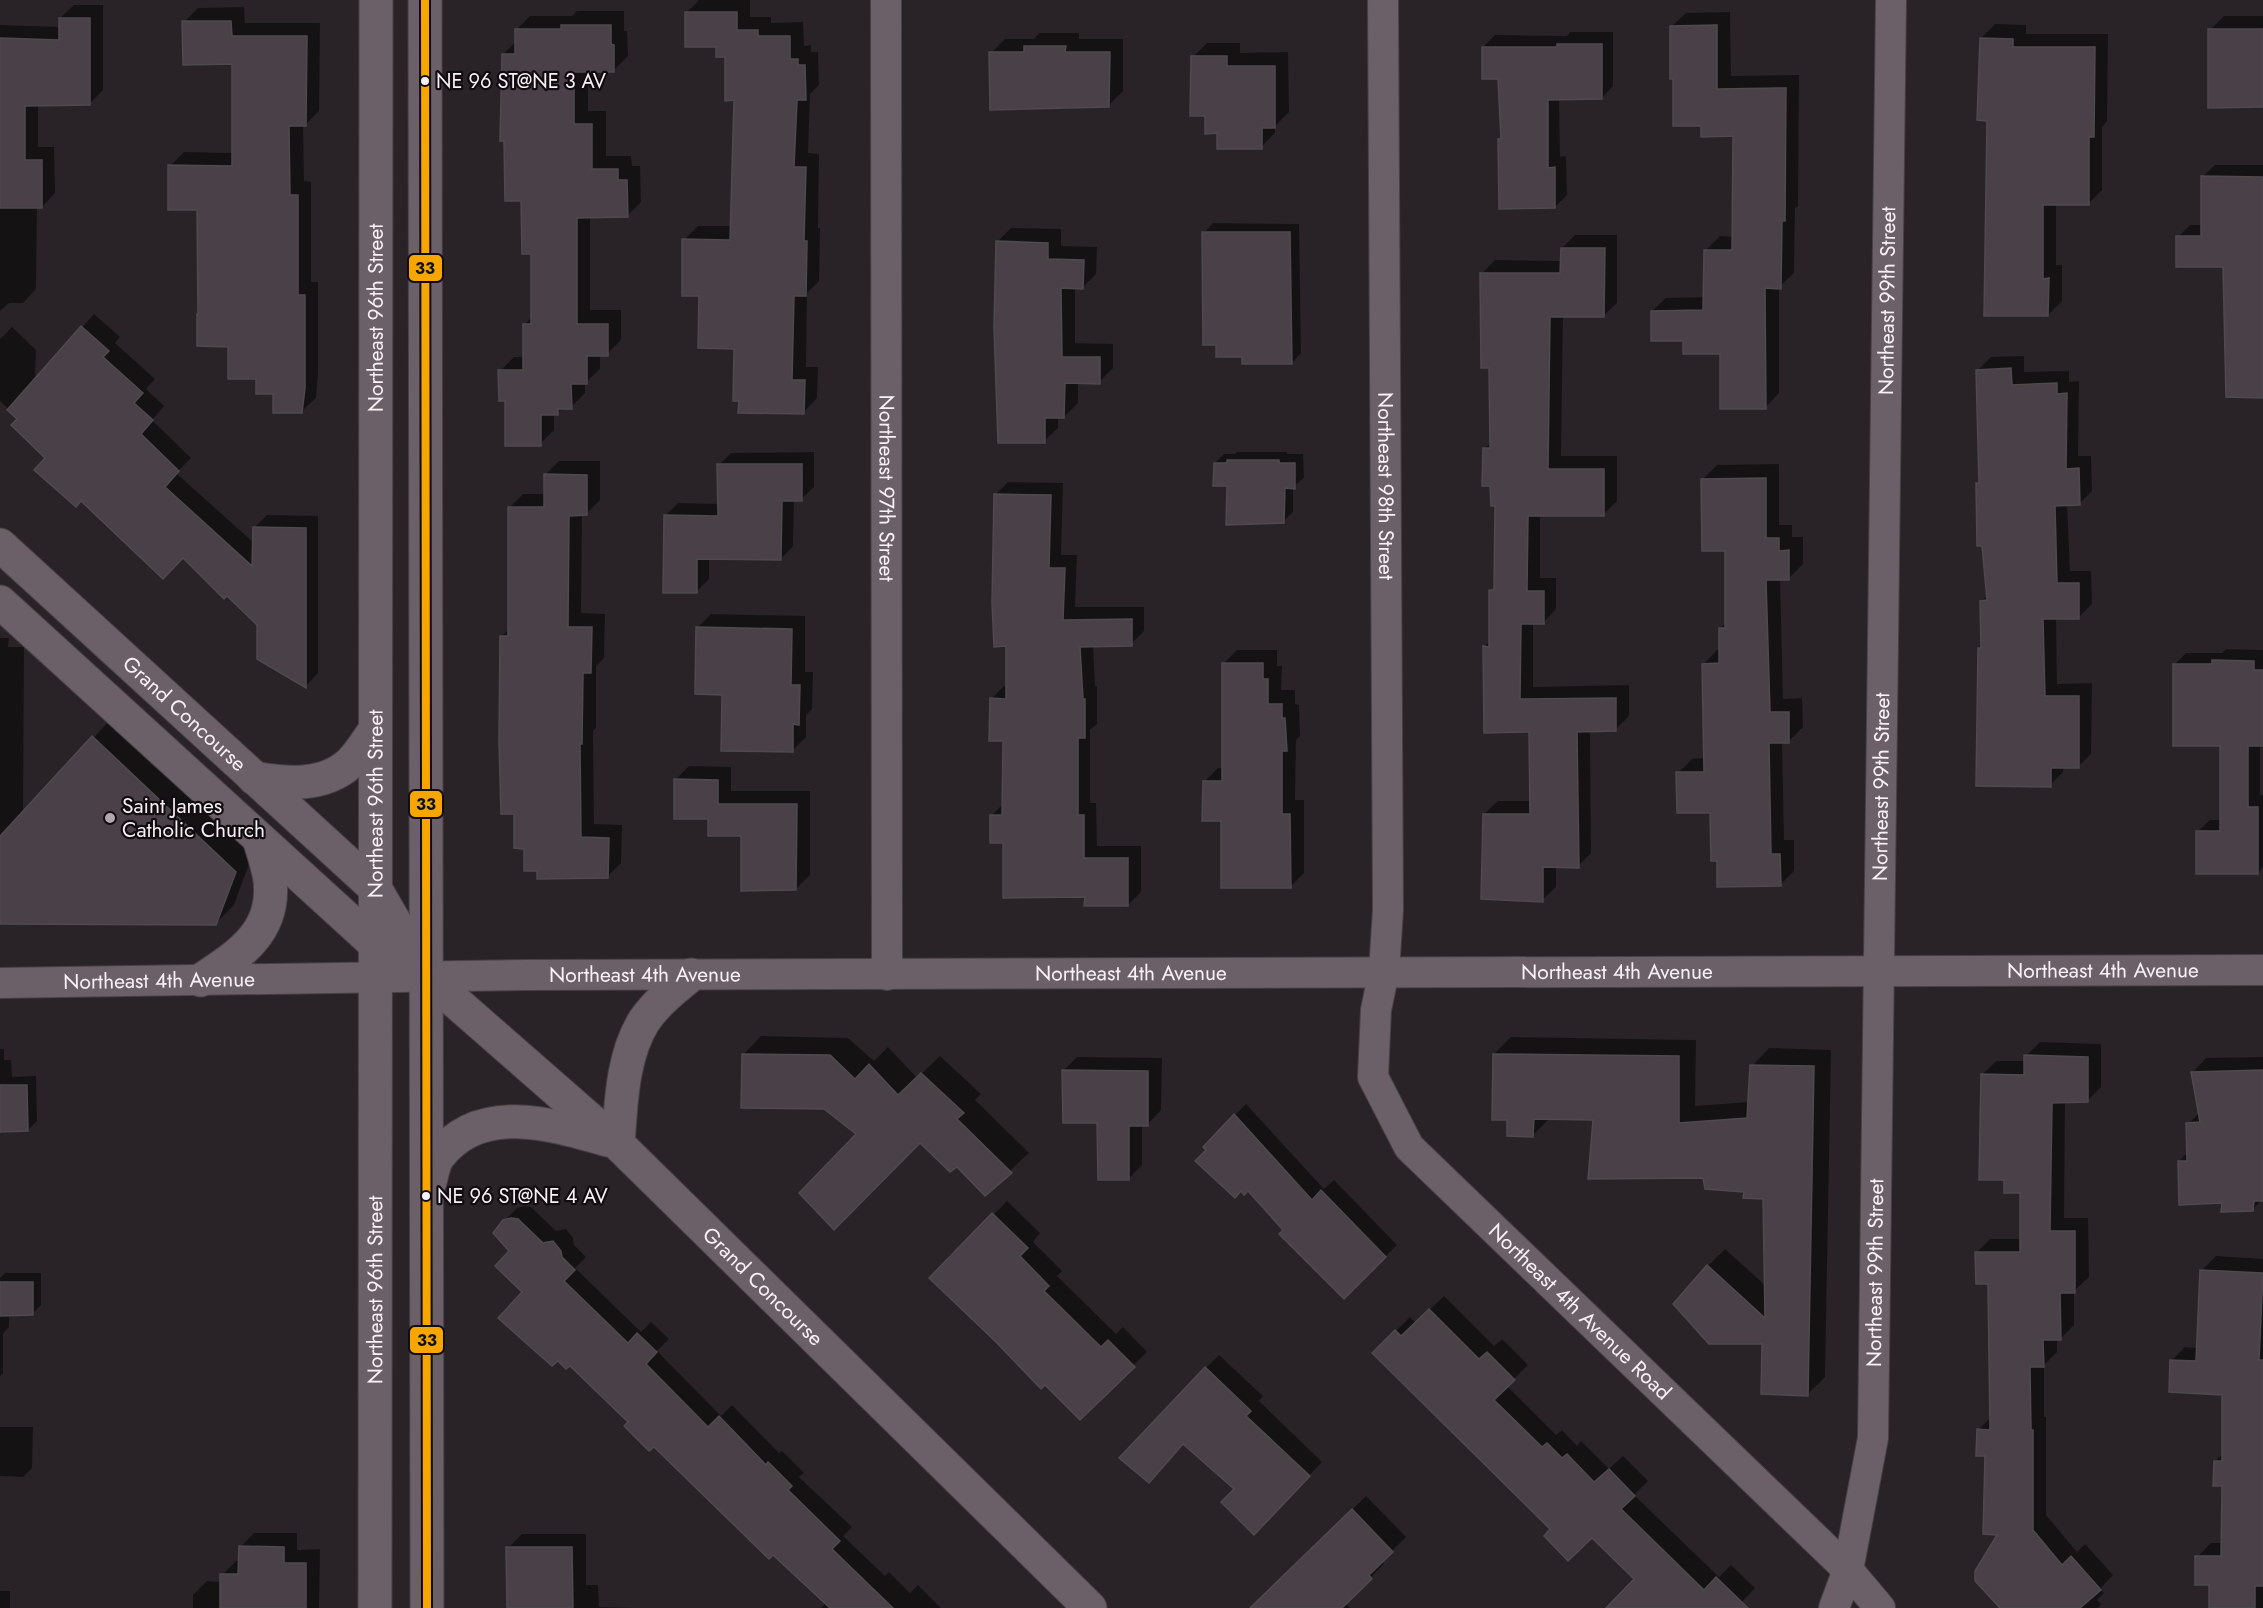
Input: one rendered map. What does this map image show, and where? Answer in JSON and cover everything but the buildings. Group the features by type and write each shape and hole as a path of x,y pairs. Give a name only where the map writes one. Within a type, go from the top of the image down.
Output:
{"street":[{"name":"Northeast 96th Street","path":"375,1608 376,0"},
{"path":"425,0 427,1608"},
{"name":"Northeast 97th Street","path":"886,0 887,975"},
{"name":"Northeast 98th Street","path":"1383,0 1388,886 1384,971"},
{"name":"Northeast 99th Street","path":"1834,1608 1848,1570 1873,1438 1891,0"},
{"name":"Grand Concourse","path":"0,545 375,888 426,976"},
{"name":"Grand Concourse","path":"0,602 375,944 426,976 618,1144 1090,1608"},
{"path":"254,778 303,783 326,777 349,764 375,730"},
{"path":"201,980 233,958 252,941 263,924 270,904 270,879 259,839"},
{"name":"Northeast 4th Avenue","path":"0,983 375,976 2263,970"},
{"name":"Northeast 4th Avenue Road","path":"1384,971 1376,1010 1373,1077 1409,1147 1848,1570 1881,1608"},
{"path":"426,1192 437,1157 456,1138 476,1126 503,1121 551,1124 618,1144 622,1093 630,1054 644,1021 691,975"}],"transit line":[{"name":"33","path":"425,0 427,1608"}],"place":[{"name":"NE 96 ST@NE 3 AV","path":"425,81"},
{"name":"Saint James Catholic Church","path":"110,818"},
{"name":"NE 96 ST@NE 4 AV","path":"426,1196"}]}
